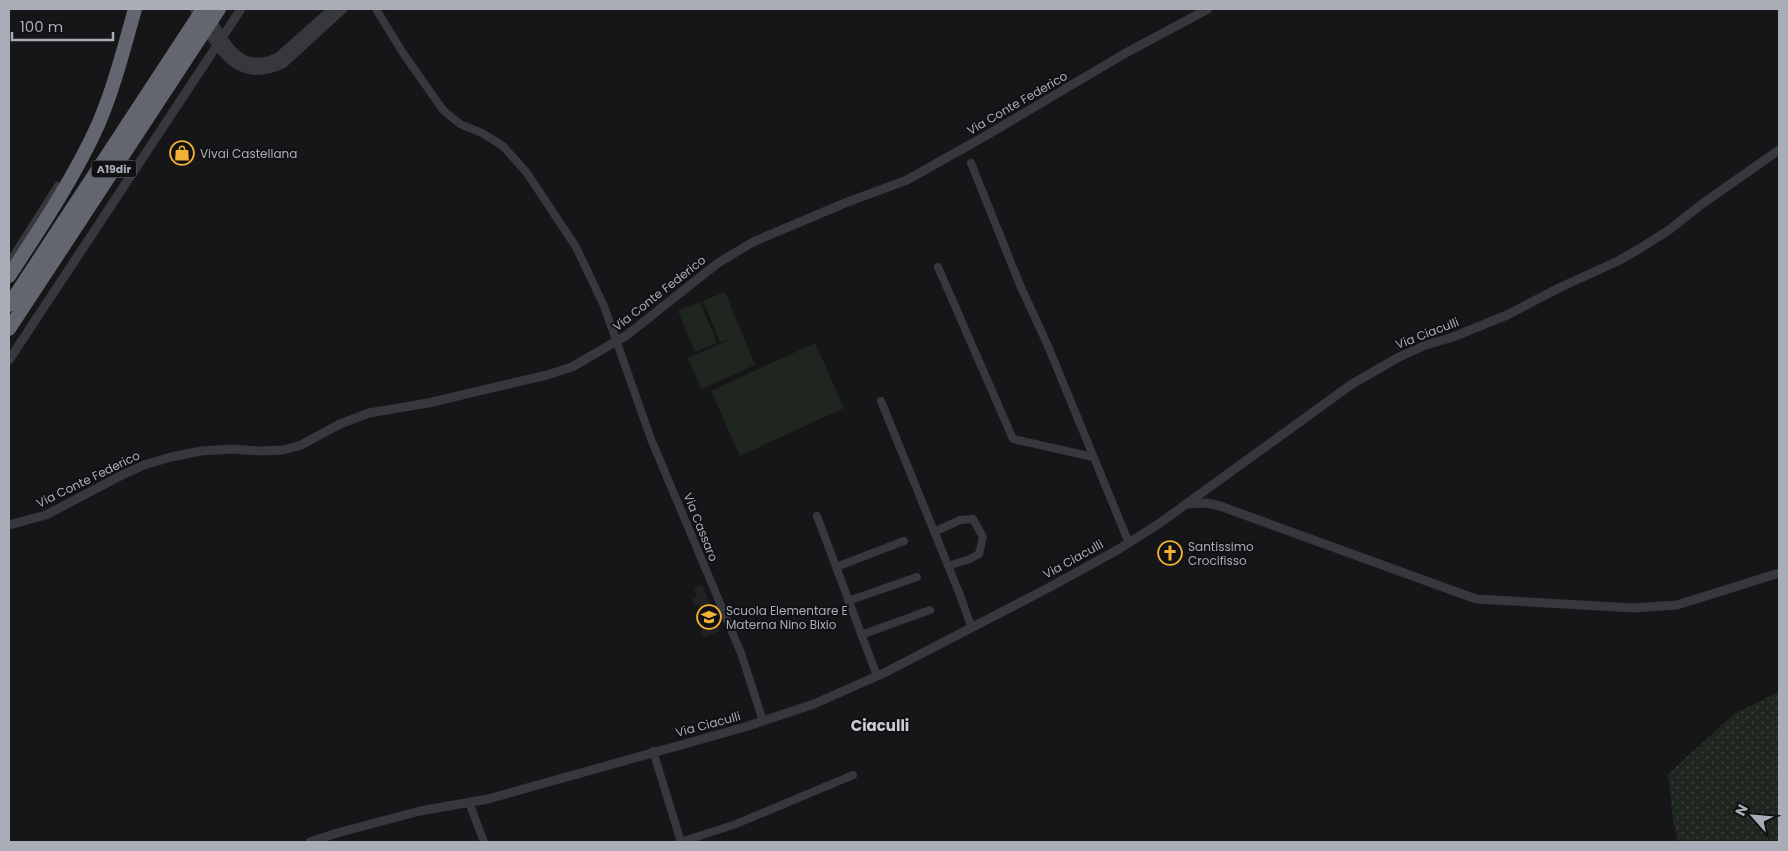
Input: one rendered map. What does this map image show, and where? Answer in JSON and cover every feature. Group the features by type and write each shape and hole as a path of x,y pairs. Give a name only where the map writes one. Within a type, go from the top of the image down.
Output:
{"highway":[{"path":"9,276 58,199 91,139 114,81 135,9"},
{"name":"A19dir","path":"9,305 204,9"},
{"name":"A19dir","path":"9,329 219,9"}],"street":[{"path":"194,9 223,46 250,62 270,61 278,57 332,9"},
{"path":"204,9 231,62 248,70 259,71 272,69 293,57 343,9"},
{"path":"9,360 240,9"},
{"name":"Via Cassaro","path":"376,9 403,53 443,110 460,124 482,133 503,146 527,174 576,247 604,306 651,439 740,653 763,721"},
{"name":"Via Conte Federico","path":"9,525 46,515 122,475 171,456 233,448 261,451 283,450 301,445 340,424 369,414 428,403 547,375 572,367 616,342 660,310 718,263 753,242 845,203 907,180 987,136 1124,54 1208,9"},
{"path":"9,263 91,139"},
{"name":"Via Ciaculli","path":"310,842 420,811 488,798 763,721 814,704 877,676 1050,587 1160,524 1360,380 1399,357 1507,315 1560,287 1618,261 1669,230 1702,204 1779,150"},
{"path":"971,163 1020,285 1052,354 1129,542"},
{"path":"938,267 1013,439 1093,458"},
{"path":"881,401 971,626"},
{"path":"1186,504 1207,503 1220,506 1476,599 1634,608 1677,605 1779,573"},
{"path":"817,516 877,676"},
{"path":"934,532 960,520 973,519 982,537 979,554 948,566"},
{"path":"836,567 904,541"},
{"path":"848,600 917,577"},
{"path":"861,635 930,610"},
{"path":"653,752 681,842 736,824 852,775"},
{"path":"469,802 484,842"}],"shaded area":[{"path":"725,292 755,365 701,389 688,358 731,339 720,342 703,301"},
{"path":"700,302 717,343 695,352 678,311"},
{"path":"815,343 844,408 740,456 711,391"},
{"name":"Scuola Elementare E Materna Nino Bixio","path":"702,585 720,631 704,637 701,630 706,627 699,605 695,607 692,598 697,596 694,589"},
{"path":"1779,692 1779,842 1679,842 1674,826 1668,774 1734,714"}],"place":[{"name":"Vivai Castellana","path":"182,153"},
{"name":"Santissimo Crocifisso","path":"1170,553"},
{"name":"Scuola Elementare E Materna Nino Bixio","path":"709,617"}],"district":[{"name":"Ciaculli","path":"880,725"}]}
